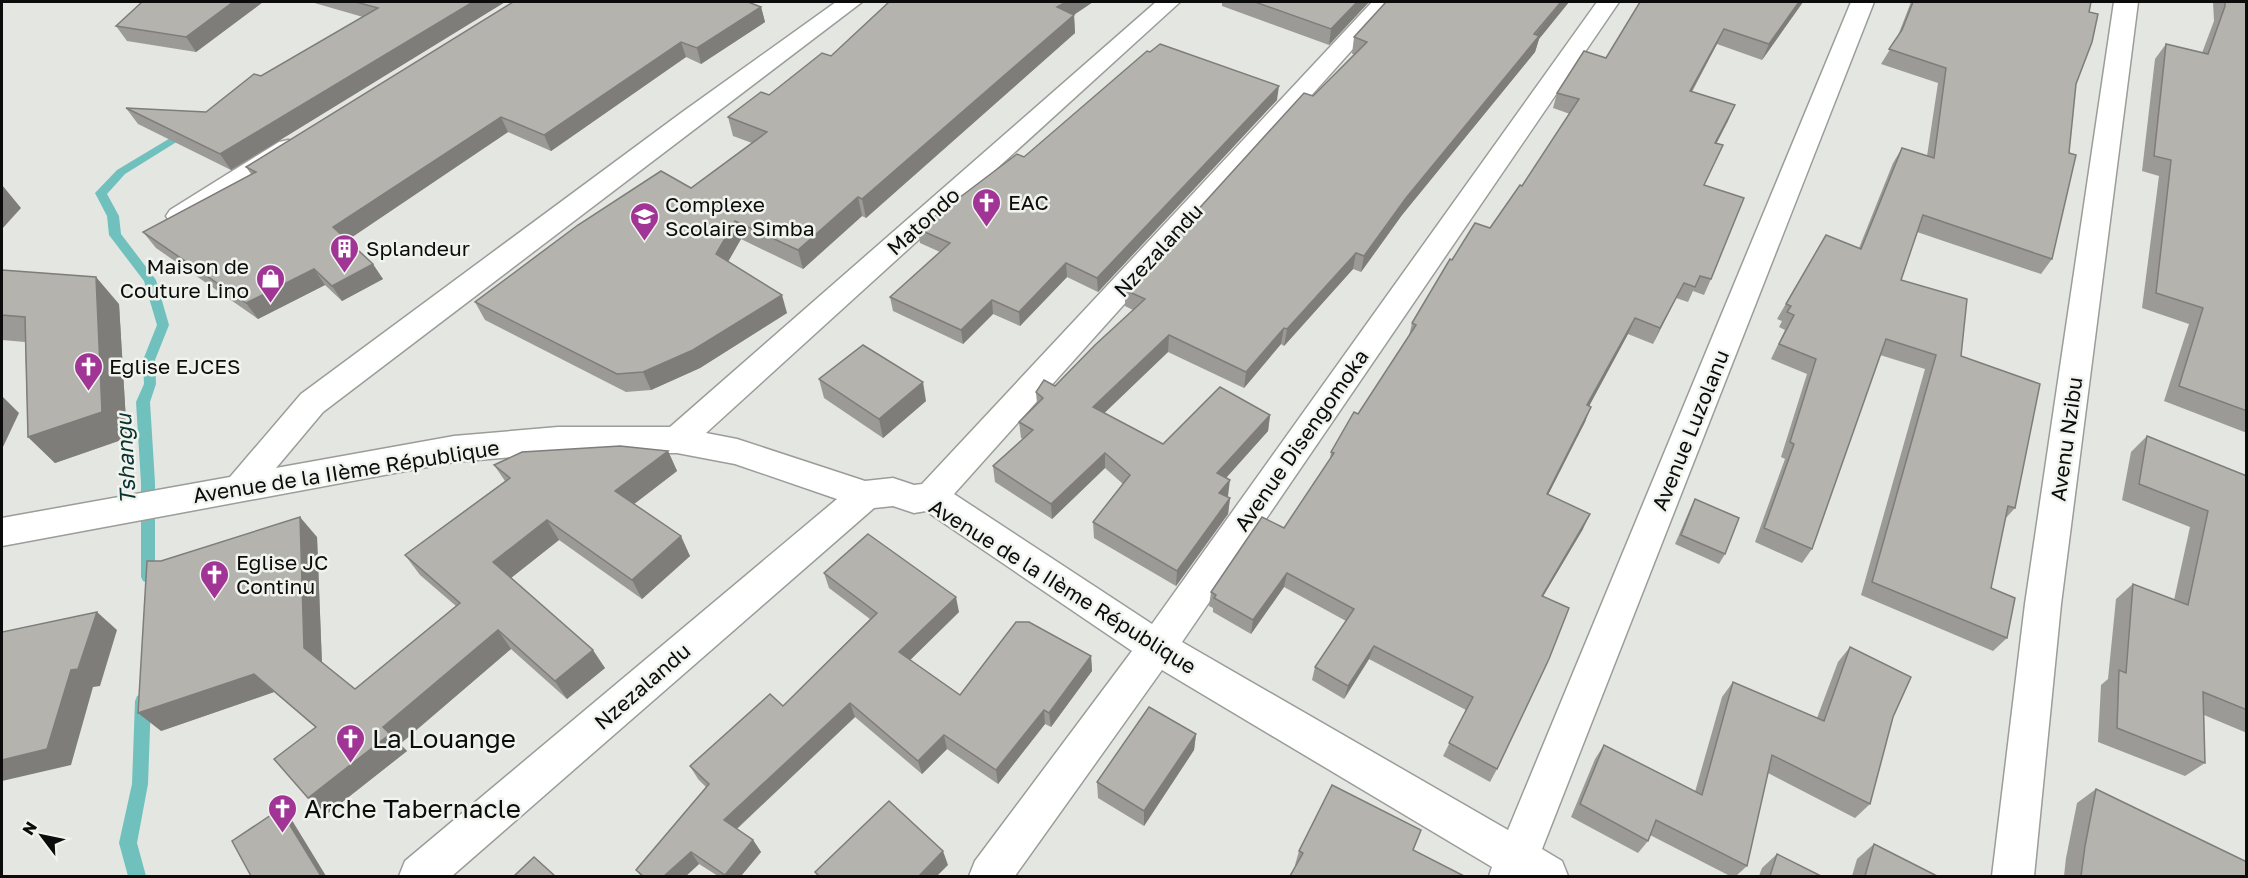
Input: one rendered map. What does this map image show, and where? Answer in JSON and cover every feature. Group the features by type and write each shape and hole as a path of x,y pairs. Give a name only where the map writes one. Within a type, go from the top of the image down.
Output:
{"street":[{"path":"241,487 312,402 690,118 850,2"},
{"name":"Matondo","path":"677,440 1169,2"},
{"name":"Nzezalandu","path":"931,497 1384,2"},
{"name":"Avenue Disengomoka","path":"990,876 1157,647 1608,2"},
{"name":"Avenue Luzolanu","path":"1525,870 1863,2"},
{"name":"Avenu Nzibu","path":"2013,876 2043,604 2126,2"},
{"path":"180,216 311,134"},
{"name":"Avenue de la IIème République","path":"2,532 66,518 454,449 558,440 677,440 737,452 865,495 892,492 914,499 931,497 1157,647 1525,870"},
{"name":"Nzezalandu","path":"420,876 865,495"}],"building":[{"path":"142,2 233,2 186,37 116,26"},
{"path":"356,2 473,2 220,154 126,108 206,112 254,74 261,76 378,8"},
{"path":"513,2 748,2 761,7 697,48 681,42 544,135 501,117 333,227 373,264 332,286 314,269 246,303 143,232 256,172 246,167"},
{"path":"889,2 1066,2 1057,7 1074,15 862,199 858,197 798,250 735,221 716,254 782,295 693,350 643,372 617,374 475,302 578,225 661,171 691,188 767,132 728,117 761,92 769,95 822,53 831,56"},
{"path":"1255,2 1357,2 1331,29"},
{"path":"1386,2 1561,2 1534,34 1539,36 1406,198 1364,256 1356,253 1287,329 1284,328 1246,372 1169,335 1093,407 1163,444 1220,387 1270,415 1217,473 1230,480 1219,493 1230,498 1177,571 1093,522 1130,475 1105,453 1051,504 993,466 1033,430 1019,422 1043,398 1036,392 1044,380 1055,386 1145,299 1125,290 1304,93 1313,96 1367,42 1354,37"},
{"path":"1640,2 1799,2 1769,44 1724,29 1690,91 1735,105 1715,143 1723,145 1704,185 1744,198 1711,279 1700,276 1695,287 1684,283 1660,328 1635,318 1587,405 1591,407 1547,494 1590,514 1542,596 1569,608 1549,659 1497,769 1449,743 1473,697 1374,646 1348,686 1315,667 1354,609 1287,573 1253,620 1214,598 1216,595 1211,592 1262,517 1284,528 1334,453 1331,452 1354,412 1358,414 1416,325 1412,323 1450,259 1452,260 1475,223 1490,228 1520,185 1522,186 1579,99 1557,93 1584,51 1606,58"},
{"path":"1913,2 2091,2 2089,12 2098,14 2092,42 2076,84 2069,153 2076,155 2052,259 1923,215 1901,280 1967,299 1961,356 2040,384 2015,508 2008,506 1991,588 2015,598 2007,638 1872,582 1936,355 1886,339 1812,549 1764,528 1794,444 1790,442 1816,359 1779,344 1794,315 1787,312 1791,306 1786,304 1826,235 1861,249 1902,148 1934,158 1946,68 1889,49 1902,30"},
{"path":"2225,2 2247,2 2247,411 2179,386 2203,308 2156,293 2171,160 2154,156 2166,44 2208,54"},
{"path":"1160,44 1279,86 1097,278 1066,263 1019,312 992,300 961,330 890,297 950,243 918,229 1017,154 1024,157 1147,51 1150,52"},
{"path":"2,270 96,277 102,412 28,437 25,317 2,315"},
{"path":"863,345 923,382 879,419 819,379"},
{"path":"2147,436 2247,476 2247,710 2203,692 2205,763 2117,728 2119,670 2126,673 2133,584 2188,605 2208,511 2139,484"},
{"path":"620,446 668,451 615,491 681,536 632,580 547,520 493,562 593,650 555,681 498,630 383,727 390,734 308,798 274,759 316,727 254,674 138,713 147,561 161,561 300,517 304,648 355,689 460,603 405,555 510,478 494,465 522,452"},
{"path":"1695,499 1739,518 1725,554 1681,535"},
{"path":"868,534 956,597 899,652 960,695 1016,622 1029,622 1091,656 1049,713 1044,710 996,770 944,735 918,761 850,703 724,820 753,840 725,875 691,852 664,876 643,876 636,870 709,784 690,766 770,694 783,706 877,613 824,573"},
{"path":"97,612 78,669 71,670 47,749 2,760 2,632"},
{"path":"1850,647 1911,677 1893,717 1870,804 1772,755 1747,866 1656,820 1648,841 1580,804 1604,745 1702,795 1733,682 1824,721"},
{"path":"1149,707 1196,734 1144,811 1097,782"},
{"path":"1332,785 1421,830 1413,850 1464,876 1290,876 1303,853 1299,851"},
{"path":"2096,789 2247,862 2247,876 2081,876"},
{"path":"889,801 943,851 919,876 819,876 815,872"},
{"name":"Arche Tabernacle","path":"280,809 321,876 251,876 232,841"},
{"path":"1874,844 1937,876 1865,876"},
{"path":"1777,854 1821,876 1770,876"},
{"path":"534,857 555,876 514,876"}],"waterway":[{"name":"Tshangu","path":"148,577 148,483 143,402 150,384 149,360 163,325 150,280 115,235 113,216 101,193 121,172 187,131"},
{"name":"Tshangu","path":"137,876 128,843 140,784 143,701"}],"place":[{"name":"EAC","path":"987,228"},
{"name":"Complexe Scolaire Simba","path":"644,242"},
{"name":"Splandeur","path":"345,274"},
{"name":"Maison de Couture Lino","path":"270,304"},
{"name":"Eglise EJCES","path":"88,392"},
{"name":"Eglise JC Continu","path":"215,600"},
{"name":"La Louange","path":"351,764"},
{"name":"Arche Tabernacle","path":"283,834"}]}
